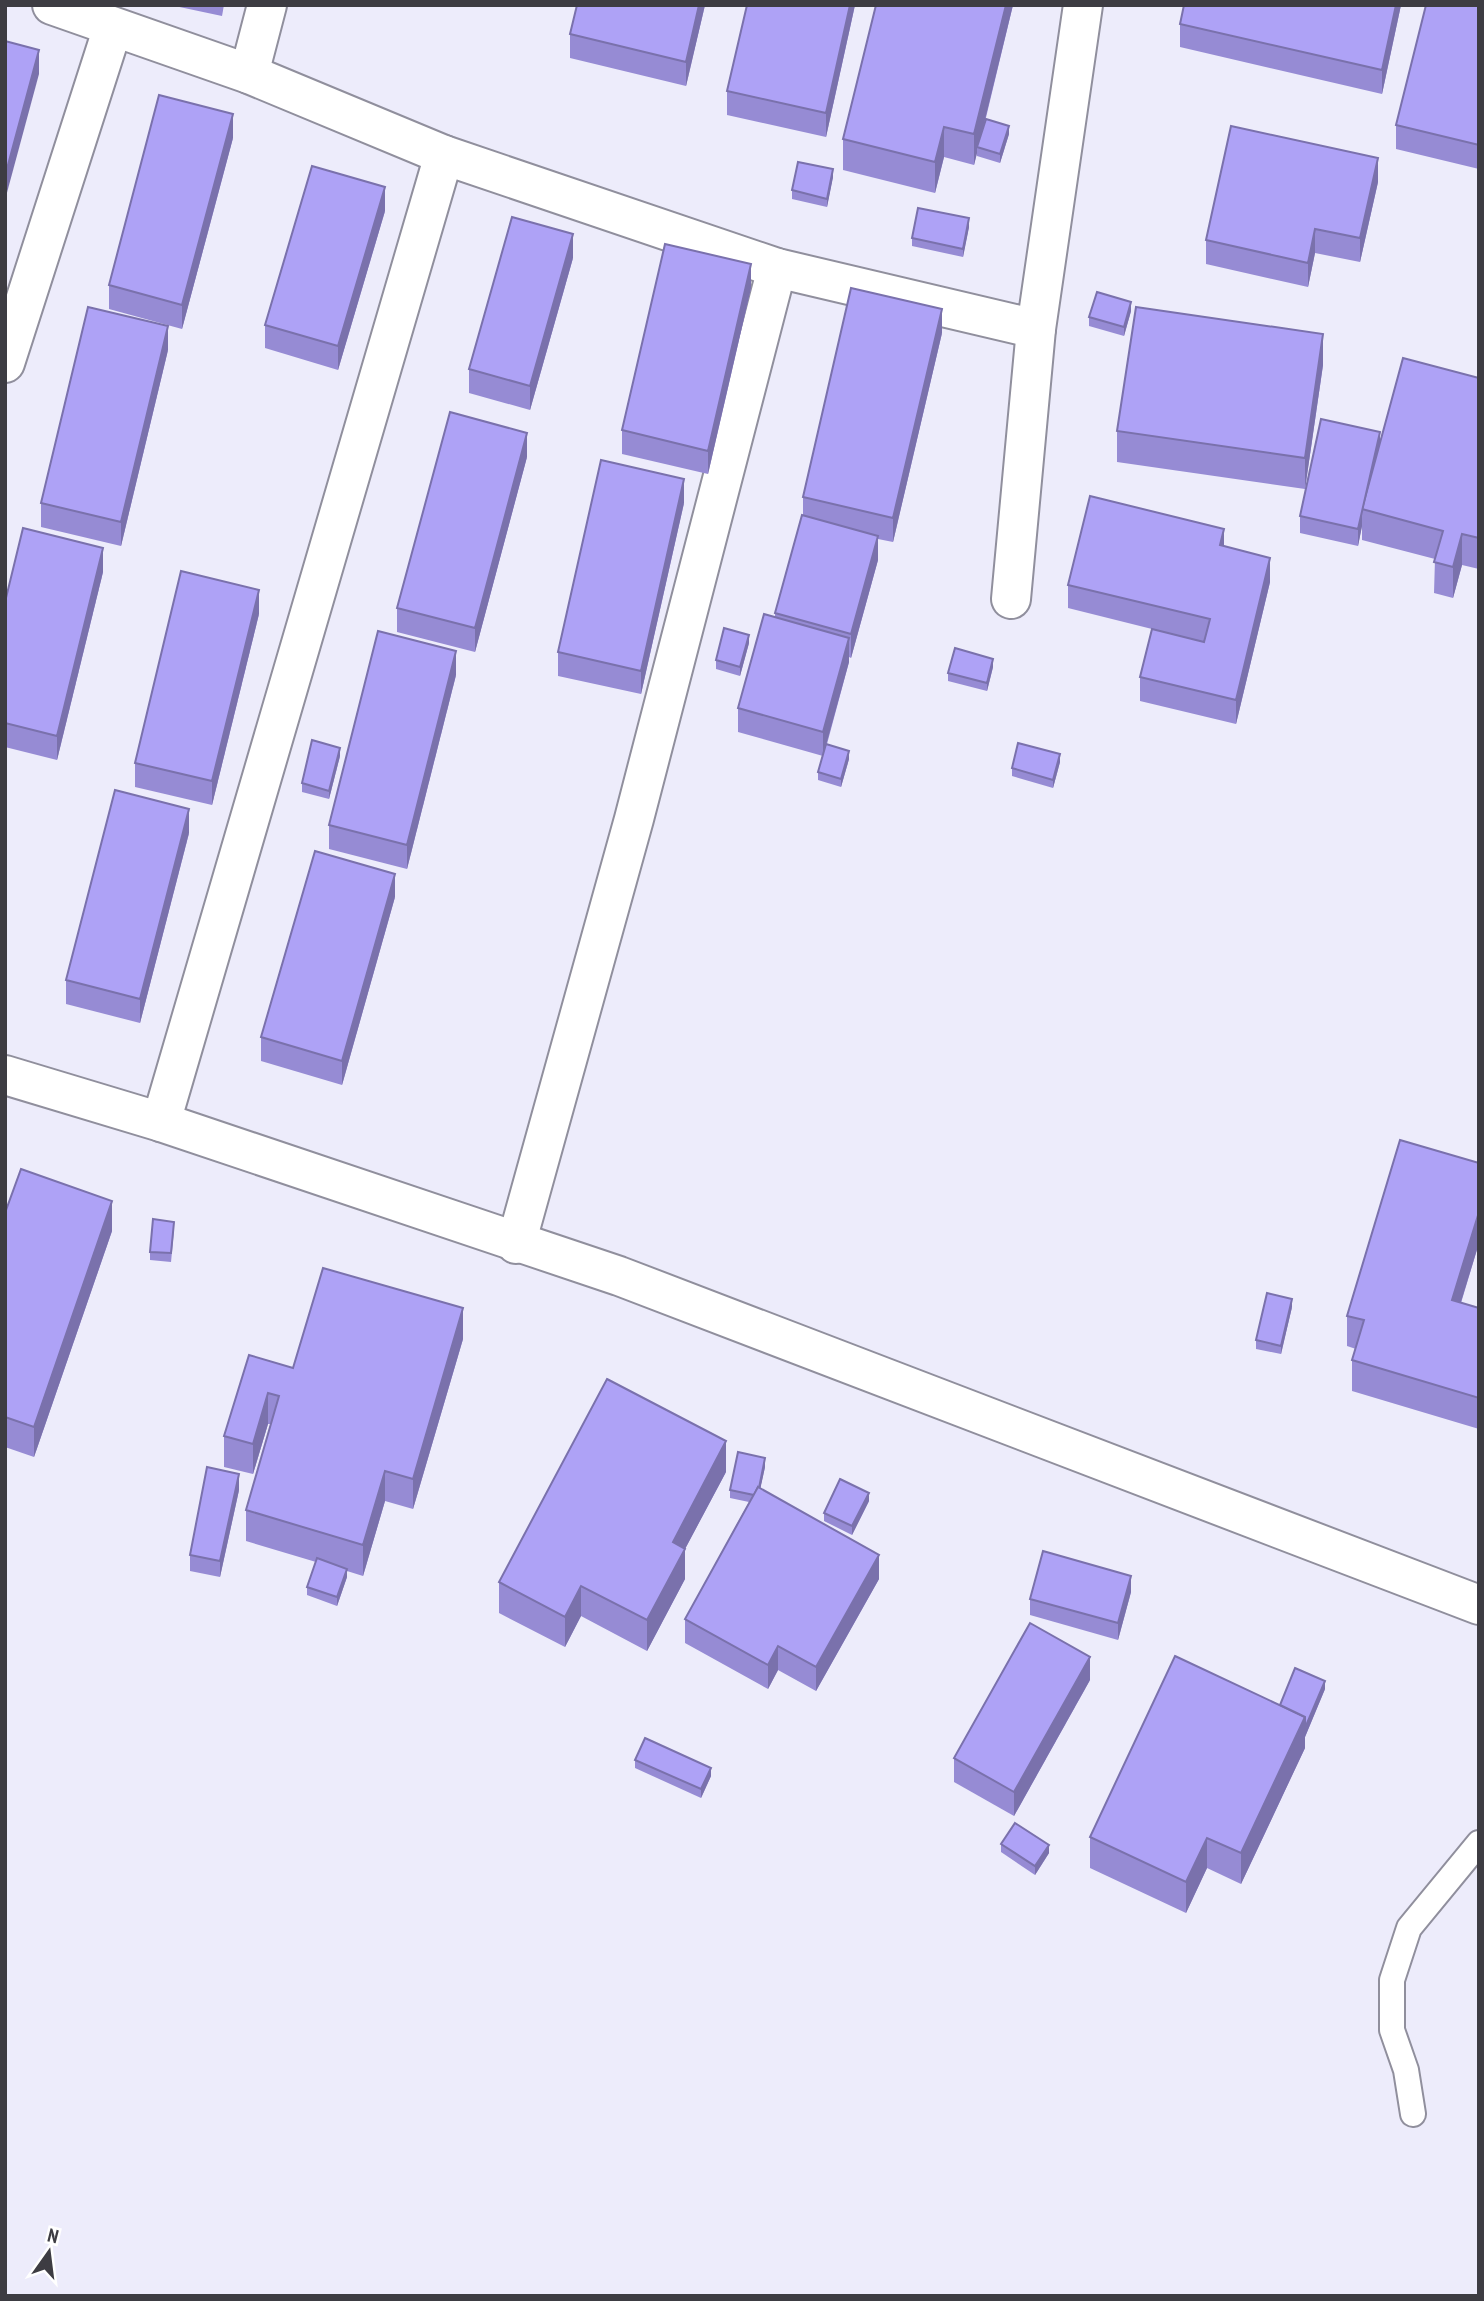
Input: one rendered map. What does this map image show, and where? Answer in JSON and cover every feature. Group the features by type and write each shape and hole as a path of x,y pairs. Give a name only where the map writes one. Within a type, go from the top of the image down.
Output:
{"street":[{"path":"52,5 249,74 444,155 777,268 1036,329"},
{"path":"249,74 267,5"},
{"path":"1011,599 1036,329 1083,5"},
{"path":"5,363 113,27"},
{"path":"161,1122 444,155"},
{"path":"516,1244 634,819 777,268"},
{"path":"5,1075 161,1122 632,1281 1479,1605"}],"lane":[{"path":"1413,2114 1406,2070 1392,2030 1392,1980 1409,1928 1479,1843"}],"building":[{"path":"577,5 699,5 686,62 570,34"},
{"path":"747,5 850,5 826,113 727,91"},
{"path":"876,5 1006,5 974,134 944,127 935,162 843,139"},
{"path":"1184,5 1396,5 1382,70 1180,24"},
{"path":"1426,5 1479,5 1479,145 1396,125"},
{"path":"5,41 39,50 5,176"},
{"path":"159,95 233,114 182,305 109,285"},
{"path":"986,119 1009,126 1000,154 977,147"},
{"path":"1231,126 1378,158 1360,238 1315,229 1308,263 1206,240"},
{"path":"798,162 833,169 827,199 792,190"},
{"path":"312,166 385,187 338,346 265,325"},
{"path":"918,208 969,218 963,249 912,238"},
{"path":"512,217 573,234 530,386 469,369"},
{"path":"665,244 751,264 708,451 622,430"},
{"path":"851,288 942,309 893,518 803,497"},
{"path":"1097,292 1131,302 1124,327 1089,317"},
{"path":"88,307 168,326 121,522 41,503"},
{"path":"1136,307 1323,334 1305,458 1117,431"},
{"path":"1403,358 1479,378 1479,538 1462,534 1453,567 1434,562 1443,531 1362,509"},
{"path":"450,412 527,433 475,628 397,608"},
{"path":"1321,419 1380,432 1358,529 1300,516"},
{"path":"601,460 684,479 641,671 558,652"},
{"path":"1090,496 1224,529 1220,545 1270,558 1236,700 1140,677 1152,629 1204,642 1210,619 1068,585"},
{"path":"802,515 878,536 851,634 775,613"},
{"path":"23,528 103,548 57,736 5,723 5,602"},
{"path":"181,571 259,590 212,781 135,763"},
{"path":"764,614 849,638 823,732 738,708"},
{"path":"724,628 749,635 740,667 716,660"},
{"path":"378,631 456,651 407,845 329,825"},
{"path":"955,648 993,659 987,683 948,673"},
{"path":"312,740 340,748 329,791 302,783"},
{"path":"1018,743 1060,754 1053,780 1012,768"},
{"path":"826,744 849,751 841,779 818,772"},
{"path":"115,790 189,809 140,999 66,980"},
{"path":"315,851 395,874 342,1061 261,1037"},
{"path":"1400,1140 1479,1163 1479,1212 1452,1300 1479,1308 1479,1398 1352,1360 1364,1320 1347,1316"},
{"path":"21,1169 112,1201 34,1427 5,1417 5,1213"},
{"path":"153,1219 174,1222 171,1253 150,1252"},
{"path":"323,1268 463,1308 413,1479 385,1471 363,1545 246,1510 279,1396 268,1393 253,1444 224,1436 249,1355 293,1368"},
{"path":"1267,1293 1292,1299 1281,1346 1256,1340"},
{"path":"607,1379 726,1441 673,1542 685,1549 647,1620 581,1586 565,1617 499,1582"},
{"path":"738,1452 765,1458 759,1488 754,1495 730,1490"},
{"path":"207,1467 239,1474 220,1561 190,1555"},
{"path":"840,1479 869,1493 852,1526 824,1513"},
{"path":"758,1487 879,1555 816,1667 778,1646 768,1665 685,1619"},
{"path":"1043,1551 1131,1576 1118,1623 1030,1599"},
{"path":"317,1558 347,1569 337,1597 307,1587"},
{"path":"1030,1623 1090,1657 1014,1792 954,1758"},
{"path":"1175,1656 1305,1717 1241,1853 1207,1838 1186,1882 1090,1837"},
{"path":"1295,1668 1325,1681 1305,1728 1305,1717 1280,1705"},
{"path":"645,1738 711,1768 701,1789 635,1760"},
{"path":"1015,1823 1049,1845 1035,1866 1001,1844"}]}
